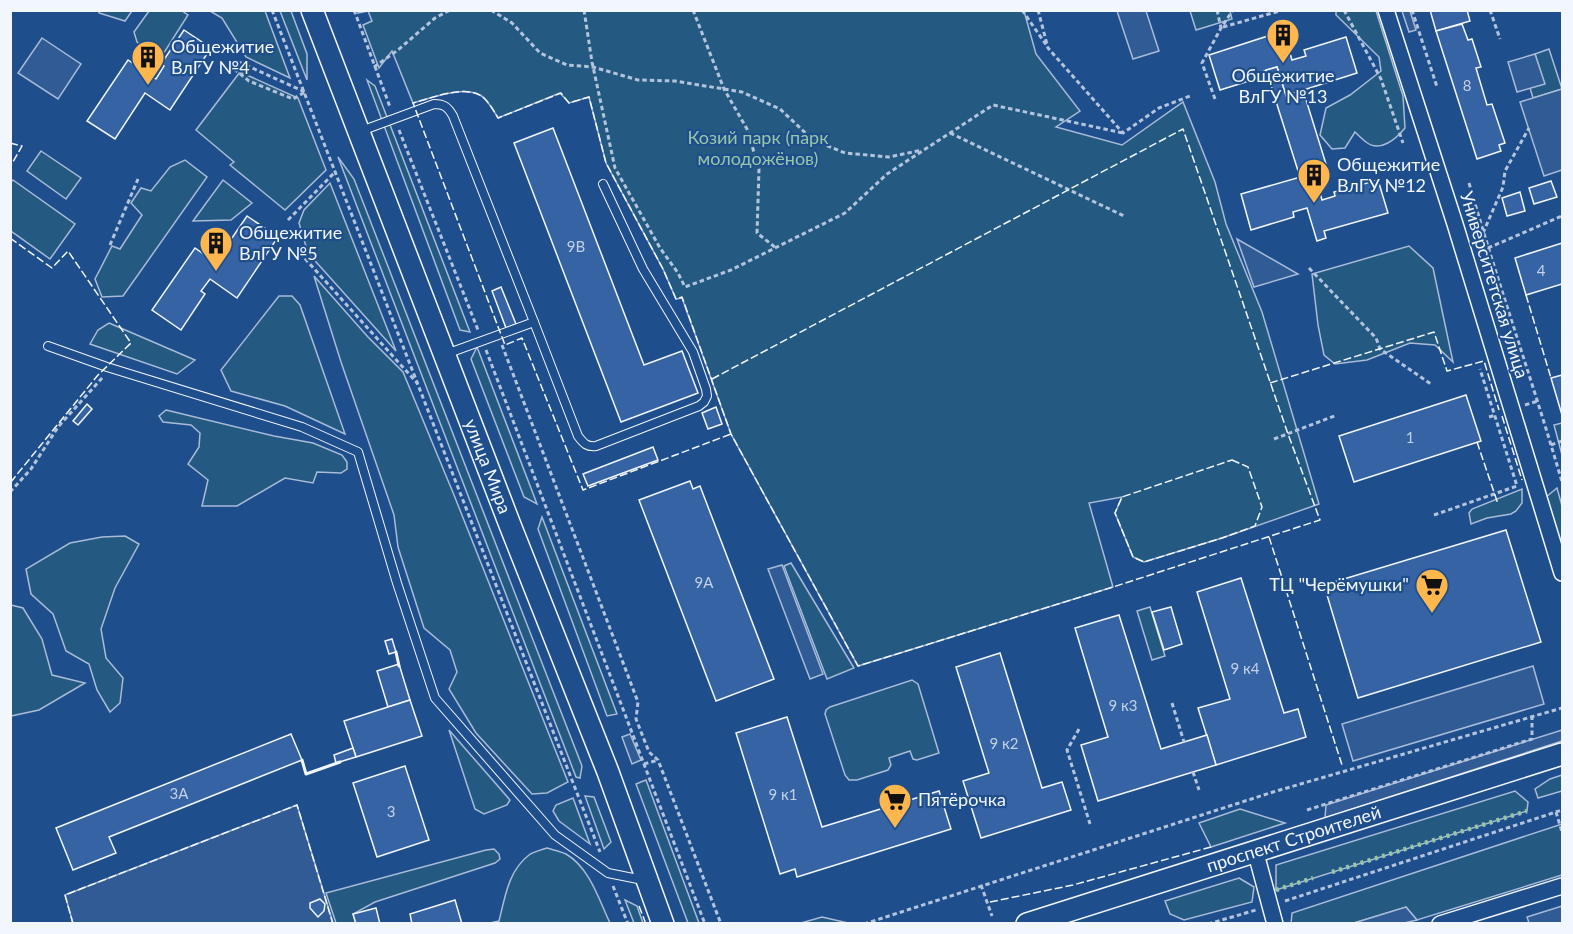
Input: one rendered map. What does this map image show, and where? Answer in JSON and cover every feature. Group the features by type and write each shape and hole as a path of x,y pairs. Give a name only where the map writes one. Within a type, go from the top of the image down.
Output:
{"main road":[{"name":"улица Мира","path":"312,10 608,772 663,924"},
{"name":"проспект Строителей","path":"1027,924 1563,754"}],"street":[{"name":"Университетская улица","path":"1386,10 1461,241 1563,573"},
{"path":"1255,850 1275,924"},
{"path":"1440,924 1563,886"}],"lane":[{"path":"359,132 434,104 442,104 448,108 578,436 583,444 589,447 699,406 707,396 693,351 644,269 603,184"},
{"path":"445,354 534,322"},
{"path":"48,346 111,368 302,427 358,452 397,583 435,698 555,835 608,873 648,881"}],"path":[{"path":"272,10 628,924"},
{"path":"354,10 374,67 483,340 705,924"},
{"path":"374,67 435,18 450,10"},
{"path":"491,10 512,23 540,53 567,64 593,67 638,80 675,81 742,92 780,110 813,140 845,153 889,157 925,150"},
{"path":"584,10 593,67 615,168 685,287 732,270 845,213 887,174 993,105 1123,133 1159,108 1190,96"},
{"path":"693,10 724,89 747,129 759,169 757,232 776,248"},
{"path":"1022,10 1048,48 1123,133"},
{"path":"1038,10 1048,48"},
{"path":"1217,10 1221,28"},
{"path":"1215,99 1202,63 1233,10"},
{"path":"1221,28 1283,10"},
{"path":"1344,10 1381,78 1403,143"},
{"path":"1412,10 1437,87"},
{"path":"1490,10 1500,39"},
{"path":"239,62 305,92"},
{"path":"234,69 249,81 293,99 305,92"},
{"path":"1483,233 1503,187 1505,171 1529,128"},
{"path":"950,133 1124,216"},
{"path":"288,220 336,171"},
{"path":"110,246 138,179"},
{"path":"1469,183 1563,482"},
{"path":"1488,248 1563,216"},
{"path":"300,253 419,386"},
{"path":"1309,268 1376,338 1380,349 1431,384"},
{"path":"498,335 638,702 636,719 644,741 649,752 658,760 721,924"},
{"path":"10,492 31,469 58,427 111,368"},
{"path":"1434,516 1517,486 1480,369"},
{"path":"1274,439 1337,415"},
{"path":"1551,445 1563,441"},
{"path":"1172,703 1184,742"},
{"path":"864,924 1273,792 1563,708"},
{"path":"1307,810 1532,739 1532,717"},
{"path":"1079,729 1067,750 1090,824"},
{"path":"644,764 658,760"},
{"path":"1193,772 1199,790"},
{"path":"1208,924 1270,906 1563,810"},
{"path":"1556,812 1563,832"},
{"path":"981,885 992,916"}],"green space":[{"path":"99,10 132,11 125,21 99,13"},
{"path":"149,11 182,11 188,15 160,59 137,42 134,32"},
{"path":"210,11 265,11 290,78 246,57 222,18"},
{"path":"280,11 291,11 307,54 307,80"},
{"name":"Козий парк (парк молодожёнов)","path":"368,11 1024,11 1036,54 1080,111 1056,127 1122,145 1183,102 1215,182 1226,224 1262,312 1319,504 1144,562 1133,557 1115,513 1122,497 1089,503 1113,587 858,666 731,434 682,298 676,299 663,269 606,163 589,97 569,103 560,93 498,118 484,98 469,92 450,93 413,103 392,51 379,68 363,25 372,21"},
{"path":"1190,11 1230,11 1232,19 1196,30"},
{"path":"1336,11 1376,11 1403,96 1405,128 1392,140 1382,145 1371,145 1355,132 1345,148 1332,149 1320,135 1326,108 1350,95 1381,71 1379,57 1336,15"},
{"path":"1549,49 1562,89 1533,98 1530,88 1544,83 1535,54"},
{"path":"240,72 298,98 326,170 285,210 230,165 234,162 196,130"},
{"path":"367,80 375,86 470,332 460,330"},
{"path":"41,151 81,178 66,199 27,171"},
{"path":"338,157 354,179 582,766 580,778 576,777"},
{"path":"185,160 207,177 123,296 102,297 95,279 112,246 120,249 142,215 131,203 141,188 151,191 170,167"},
{"path":"13,180 75,224 50,259 11,231 10,183"},
{"path":"223,180 252,203 231,220 193,221"},
{"path":"330,183 396,351 308,253 299,223 304,210"},
{"path":"1409,246 1433,268 1453,362 1435,345 1410,343 1367,360 1335,364 1324,355 1312,274"},
{"path":"314,276 368,337 403,372 568,782 547,793 532,794 476,733 449,689 457,672 450,650 424,628 398,547 394,515"},
{"path":"279,296 292,296 300,305 345,434 285,406 231,391 221,370"},
{"path":"109,323 195,360 177,374 90,344 98,330"},
{"path":"477,347 537,504 524,497 471,359"},
{"path":"166,410 313,443 342,455 347,462 347,469 341,473 317,472 313,483 285,478 237,506 202,506 208,480 188,464 199,447 200,433 191,425 163,422 159,416"},
{"path":"1562,423 1562,455 1554,425"},
{"path":"1557,488 1562,506 1562,551 1546,497"},
{"path":"1522,489 1522,503 1516,511 1471,524 1469,513 1472,509"},
{"path":"542,517 617,714 607,716 538,529"},
{"path":"125,536 139,544 115,588 101,629 106,658 123,678 120,703 110,712 97,690 89,664 66,651 53,614 31,594 26,569 70,543 102,537"},
{"path":"791,563 854,668 827,679 784,566"},
{"path":"11,605 23,608 42,639 52,675 85,683 39,710 11,716"},
{"path":"1150,607 1165,656 1152,660 1137,611"},
{"path":"912,680 918,684 939,753 917,760 913,759 910,751 889,758 891,765 888,770 857,780 849,780 845,775 825,714 826,710"},
{"path":"449,730 510,800 507,805 484,814 475,809"},
{"path":"1562,775 1562,791 1538,798 1535,789 1550,779"},
{"path":"646,780 699,923 688,923 636,784"},
{"path":"1515,791 1528,802 1527,811 1276,890 1276,865"},
{"path":"585,796 594,797 611,842 604,849"},
{"path":"573,798 590,844 559,821 553,811 556,805"},
{"path":"1240,809 1285,823 1211,847 1199,823"},
{"path":"1562,824 1562,875 1417,920 1406,907 1354,923 1291,924 1292,913"},
{"path":"547,848 566,854 581,867 593,885 610,923 490,923 499,921 508,885 522,861 529,855"},
{"path":"494,849 500,859 495,863 375,902 353,914 356,923 336,923 326,893"},
{"path":"1239,878 1254,887 1252,902 1184,920 1170,914 1165,901"},
{"path":"625,900 637,906 643,923 634,923"},
{"path":"822,917 848,923 801,923"}],"shaded area":[{"path":"1117,11 1146,11 1159,51 1133,59"},
{"path":"1402,11 1410,11 1416,30 1409,32"},
{"path":"42,38 81,64 58,99 18,73"},
{"path":"1535,54 1545,84 1517,92 1508,62"},
{"path":"1562,89 1562,170 1544,176 1520,102"},
{"path":"1237,239 1298,274 1254,287"},
{"path":"782,565 823,674 810,679 768,569"},
{"path":"1533,666 1544,704 1353,761 1342,724"},
{"path":"1562,730 1562,741 1325,818 1326,805"},
{"path":"630,734 641,760 632,764 622,737"},
{"path":"297,805 333,923 73,923 65,895"},
{"path":"1562,906 1562,923 1529,923 1527,917"},
{"path":"1406,907 1417,920 1404,923 1354,923"}],"building":[{"path":"1430,10 1467,10 1470,21 1436,31"},
{"path":"1462,24 1468,40 1472,39 1481,67 1476,68 1487,105 1492,104 1505,143 1499,145 1501,151 1477,159 1436,31"},
{"name":"Общежитие ВлГУ №13","path":"1282,27 1292,60 1306,56 1304,50 1346,37 1357,73 1294,93 1295,97 1287,99 1277,67 1264,71 1265,76 1220,90 1209,55 1274,34 1273,30"},
{"name":"Общежитие ВлГУ №4","path":"184,30 211,48 170,110 145,93 115,139 87,121 128,60 156,79 164,66 161,64"},
{"path":"1277,67 1287,99 1295,97 1294,93 1303,90 1326,164 1303,171 1304,176 1300,177 1266,70"},
{"path":"553,128 644,365 682,351 698,393 621,422 514,143"},
{"name":"Общежитие ВлГУ №12","path":"1313,168 1322,200 1335,196 1334,192 1378,180 1388,213 1324,231 1326,238 1317,241 1307,208 1293,212 1294,217 1251,230 1241,194 1304,176 1303,171"},
{"path":"1551,181 1557,197 1534,204 1529,188"},
{"path":"1520,192 1525,211 1507,216 1502,198"},
{"name":"Общежитие ВлГУ №5","path":"247,216 278,237 237,298 210,279 201,291 205,294 181,330 152,310 195,248 219,265 227,254 223,251"},
{"path":"1562,243 1562,284 1526,295 1515,258"},
{"path":"501,287 516,324 506,328 492,291"},
{"path":"1562,375 1562,415 1551,378"},
{"path":"1466,395 1481,441 1354,482 1339,436"},
{"path":"87,404 92,409 78,425 73,421"},
{"path":"716,407 722,424 708,429 702,413"},
{"path":"653,447 658,460 588,486 583,474"},
{"path":"690,481 693,489 700,486 774,679 716,701 639,500"},
{"name":"ТЦ \"Черёмушки\"","path":"1506,530 1541,642 1358,698 1324,585"},
{"path":"1241,578 1284,713 1298,709 1306,737 1216,765 1198,708 1230,699 1197,592"},
{"path":"1171,607 1182,644 1164,650 1152,612"},
{"path":"1119,615 1161,749 1207,735 1216,765 1098,801 1081,745 1108,737 1075,628"},
{"path":"392,639 396,652 389,654 385,641"},
{"path":"1000,653 1042,788 1062,782 1071,810 981,838 963,781 989,773 956,667"},
{"path":"399,664 410,700 388,707 377,671"},
{"path":"410,700 422,736 356,757 344,721"},
{"path":"787,717 822,827 939,791 951,829 797,877 795,869 780,874 736,733"},
{"path":"291,734 302,760 109,837 116,853 73,870 56,828"},
{"path":"353,748 356,757 336,763 334,755"},
{"path":"405,766 429,840 377,857 353,783"},
{"path":"320,899 325,904 324,911 318,917 310,908 310,903"},
{"path":"455,900 462,924 412,924 410,914"},
{"path":"376,908 380,924 356,924 353,914"}],"hedge":[{"path":"1332,872 1527,811"},
{"path":"1276,890 1313,878"}],"fence":[{"path":"712,379 1183,129 1320,520 858,666 731,434 682,297 676,299 663,269 606,163 589,97 569,103 561,93 498,118 484,98 469,92 450,93 413,103 505,345 522,338 583,490 731,434"},
{"path":"10,143 22,146 10,167"},
{"path":"10,238 52,268 68,251 131,343 98,375 10,483"},
{"path":"1526,295 1551,378"},
{"path":"1270,383 1434,332 1447,371 1484,361 1499,410"},
{"path":"1502,416 1522,480"},
{"path":"1477,442 1498,504"},
{"path":"1232,460 1248,467 1262,507 1255,526 1144,562 1133,557 1115,513 1122,497 1232,460"},
{"path":"1269,537 1342,765"},
{"path":"73,924 65,895 297,805 333,924"},
{"path":"990,902 1073,885 1211,847"},
{"path":"639,906 646,924"}],"wall":[{"path":"396,652 399,666"},
{"path":"302,760 306,774 340,762"}],"place":[{"name":"Общежитие ВлГУ №13","path":"1283,64"},
{"name":"Общежитие ВлГУ №4","path":"148,86"},
{"name":"Общежитие ВлГУ №12","path":"1314,204"},
{"name":"Общежитие ВлГУ №5","path":"216,272"},
{"name":"ТЦ \"Черёмушки\"","path":"1432,614"},
{"name":"Пятёрочка","path":"895,829"}]}
